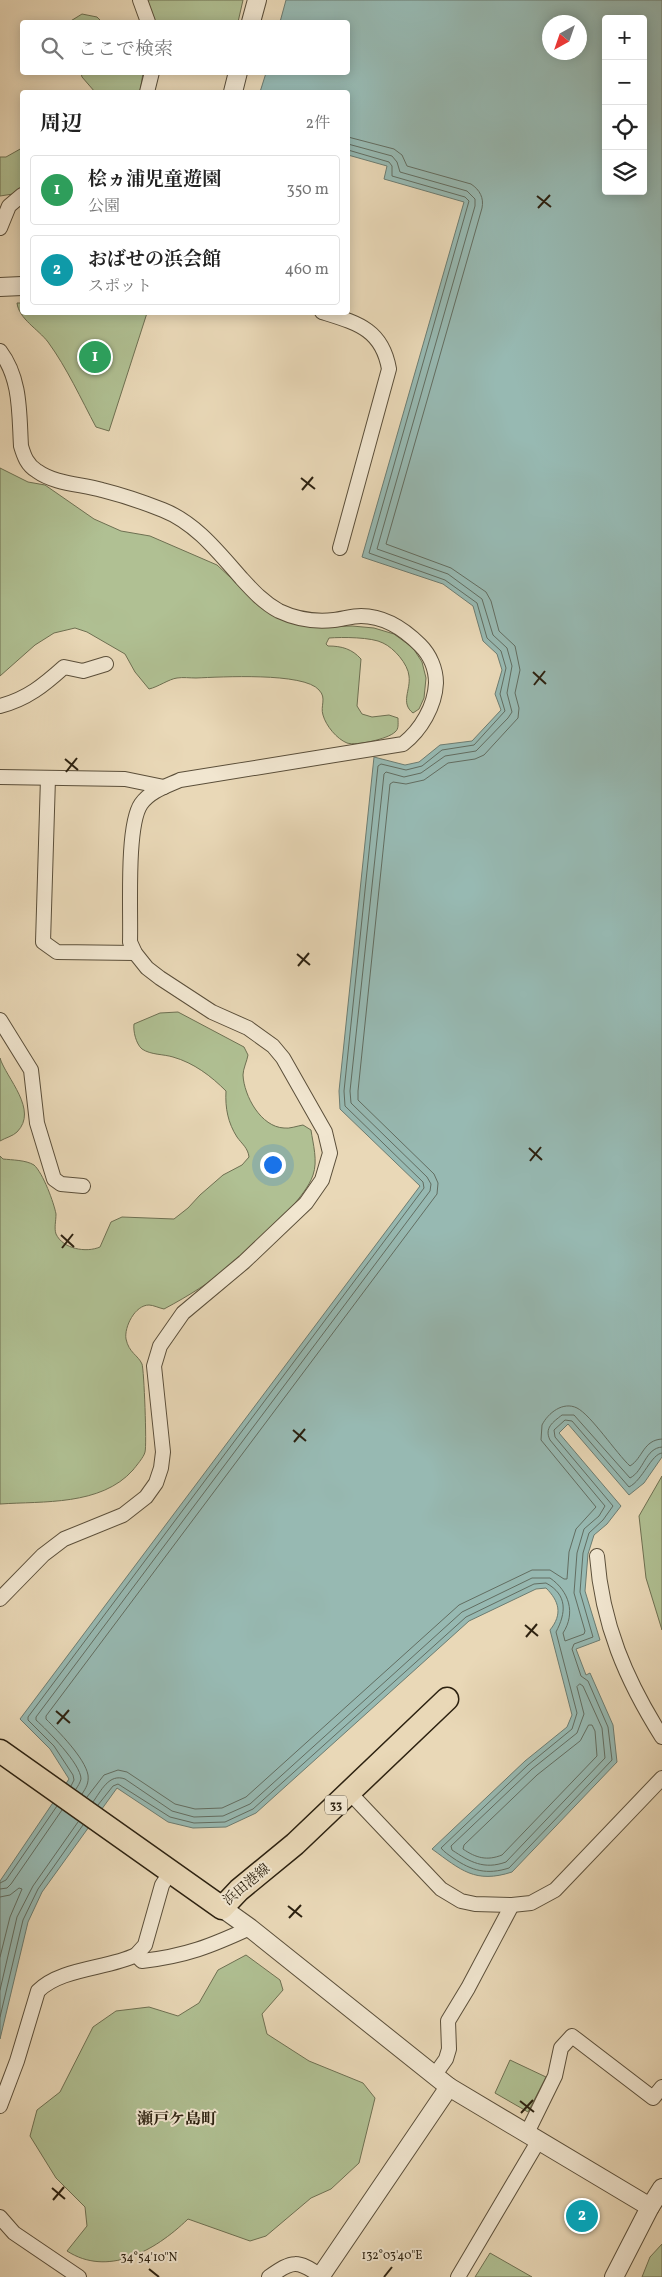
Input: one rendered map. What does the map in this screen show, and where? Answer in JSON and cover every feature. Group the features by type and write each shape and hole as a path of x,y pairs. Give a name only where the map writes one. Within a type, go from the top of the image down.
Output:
{"main road":[{"name":"浜田港線","path":"0,1750 52,1789 222,1908 239,1890 295,1844 448,1700"}],"street":[{"path":"140,0 147,20"},
{"path":"252,20 257,0"},
{"path":"148,90 151,75"},
{"path":"234,90 237,75"},
{"path":"0,228 10,206 20,197"},
{"path":"0,287 20,286"},
{"path":"331,315 355,323 370,331 387,355 389,369 340,548"},
{"path":"0,351 9,364 17,386 21,446 28,464 37,472 47,477 101,489 146,503 181,518 211,544 261,599 282,612 315,620 334,620 361,616 391,623 404,630 424,649 436,673 435,690 429,710 418,730 403,744 180,780 150,794 136,812 130,942 135,953 147,968 160,978 212,1012 248,1028 273,1046 283,1058 325,1132 330,1153 322,1180 306,1203 244,1262 183,1313 160,1346 154,1366 163,1452 158,1476 146,1497 123,1515 64,1539 44,1555 0,1599"},
{"path":"0,706 36,692 64,667 82,671 106,664"},
{"path":"0,777 125,778 164,787"},
{"path":"48,778 43,942 57,952 135,953"},
{"path":"0,1020 31,1070 37,1123 54,1179 61,1184 83,1186"},
{"path":"597,1556 599,1578 615,1646 634,1688 662,1737"},
{"path":"350,1793 441,1890 461,1900 475,1904 512,1905 531,1903 555,1890 662,1778"},
{"path":"0,2106 17,2061 38,1991 44,1984 58,1978 136,1955 145,1945 162,1885 171,1871"},
{"path":"434,2076 446,2059 449,2049 448,2021 468,1988 512,1905"},
{"path":"222,1908 250,1928 449,2087 650,2207"},
{"path":"136,1955 142,1960 172,1958 208,1948 250,1928"},
{"path":"458,2277 533,2136 555,2076 561,2048 572,2036 653,2098 662,2087"},
{"path":"269,2277 287,2264 304,2265 320,2276 449,2087"},
{"path":"614,2277 650,2207 662,2188"},
{"path":"0,2217 14,2233 79,2277"}],"green space":[{"path":"146,0 243,0 238,20 153,20"},
{"path":"82,14 97,17 100,20 72,20"},
{"path":"82,75 143,75 140,90 93,90"},
{"path":"20,149 20,189 13,194 0,196 0,157 6,157"},
{"path":"17,303 20,303 20,312"},
{"path":"22,315 146,315 109,431 96,427 55,352 44,337"},
{"path":"0,468 28,482 45,485 94,519 121,531 150,536 217,565 243,589 323,627 352,626 374,628 394,634 413,648 422,662 426,678 424,698 419,709 413,713 407,705 409,676 406,666 400,657 383,643 357,638 329,638 326,644 346,649 361,659 357,706 362,714 372,717 389,715 398,718 398,728 391,735 357,744 347,743 332,732 323,715 323,696 319,690 310,684 297,680 261,677 182,678 174,679 149,689 135,672 125,654 87,632 75,628 54,633 35,645 0,676"},
{"path":"178,1012 244,1047 248,1055 243,1075 250,1101 261,1116 276,1126 288,1128 303,1125 311,1130 315,1158 313,1175 304,1192 278,1223 249,1251 217,1277 164,1309 151,1305 144,1306 135,1313 129,1323 126,1339 129,1348 142,1364 146,1447 142,1459 133,1470 120,1482 88,1496 53,1501 0,1504 0,1156 3,1159 23,1161 34,1165 44,1181 53,1203 56,1214 56,1234 59,1239 69,1246 88,1250 100,1247 111,1222 122,1217 174,1219 223,1175 242,1165 249,1157 229,1121 226,1091 195,1066 173,1057 146,1051 140,1047 137,1041 134,1024 160,1013"},
{"path":"0,1058 19,1094 24,1114 23,1123 17,1132 0,1141"},
{"path":"662,1476 662,1630 646,1578 639,1516"},
{"path":"246,1955 280,1980 283,1990 262,2014 267,2034 309,2061 363,2083 375,2098 359,2163 331,2189 311,2198 266,2236 250,2241 188,2219 160,2242 130,2257 98,2262 82,2258 67,2251 87,2226 85,2207 56,2178 30,2136 37,2110 60,2092 93,2027 116,2011 149,2007 178,2016 199,2003 218,1970"},
{"path":"510,2060 546,2077 528,2112 495,2093"},
{"path":"662,2244 662,2277 642,2277 650,2257"},
{"path":"490,2253 532,2277 475,2277"}],"water":[{"path":"286,0 662,0 662,1457 644,1483 629,1495 568,1424 559,1433 621,1506 607,1524 594,1535 588,1554 585,1591 600,1640 576,1649 586,1675 590,1673 613,1725 617,1762 512,1872 478,1876 460,1869 432,1849 525,1761 567,1727 572,1715 550,1630 557,1619 558,1608 554,1598 546,1588 536,1589 469,1621 256,1813 226,1827 193,1828 168,1822 117,1788 42,1892 28,1922 0,2039 0,1881 69,1779 50,1749 20,1719 420,1186 340,1109 339,1091 374,757 405,765 419,762 440,745 472,741 501,710 495,694 502,670 497,654 483,641 473,606 443,584 362,557 464,202 384,179 387,166 350,156 350,90 261,90 265,75 350,75 350,20 281,20"}],"place":[{"name":"桧ヵ浦児童遊園","path":"95,357"},
{"name":"おばせの浜会館","path":"582,2216"}],"district":[{"name":"瀬戸ケ島町","path":"177,2118"}]}
